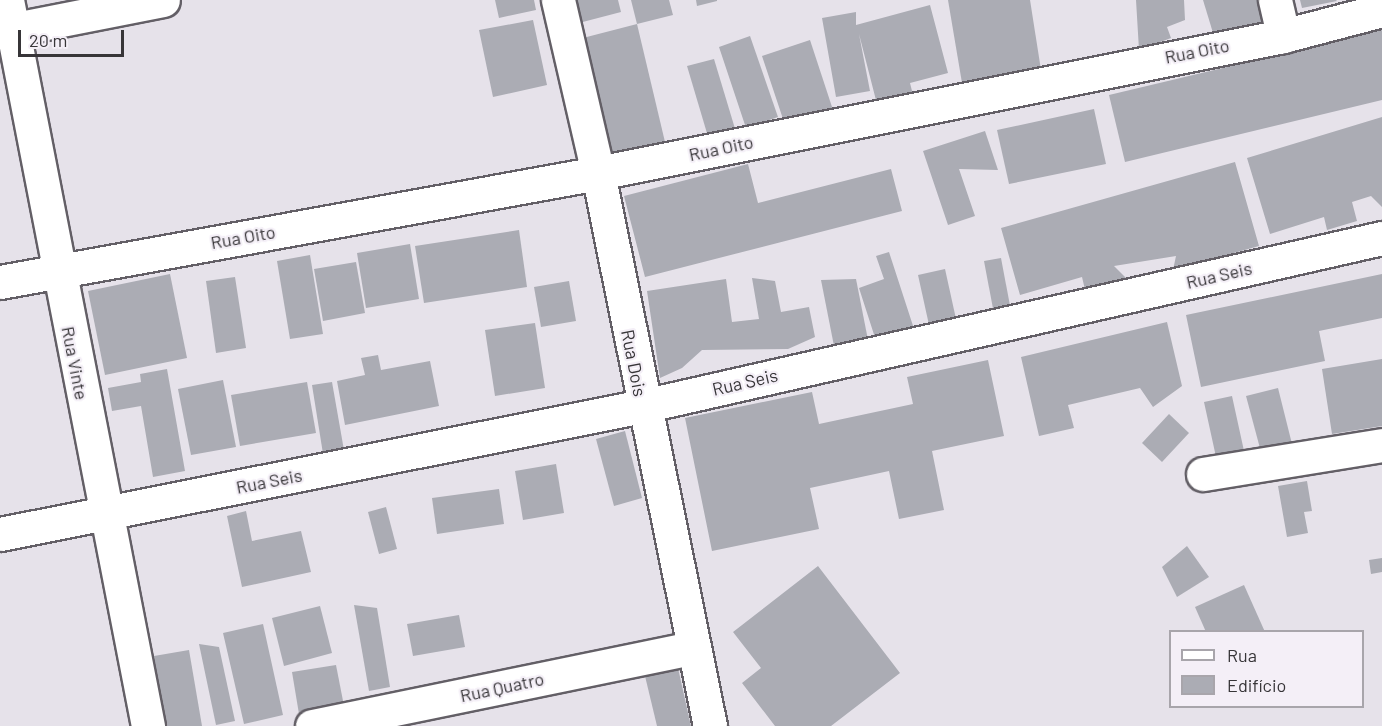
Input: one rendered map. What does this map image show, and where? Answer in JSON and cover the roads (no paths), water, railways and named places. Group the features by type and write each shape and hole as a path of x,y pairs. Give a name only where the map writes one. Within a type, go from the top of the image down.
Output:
{"street":[{"path":"6,20 163,0"},
{"name":"Rua Dois","path":"558,0 598,173 692,648 710,726"},
{"path":"1275,0 1283,36"},
{"name":"Rua Oito","path":"0,282 598,173 1283,36 1382,10"},
{"name":"Rua Vinte","path":"6,20 148,726"},
{"name":"Rua Seis","path":"0,534 643,406 1382,238"},
{"path":"1203,474 1382,445"},
{"name":"Rua Quatro","path":"312,726 692,648"}]}
